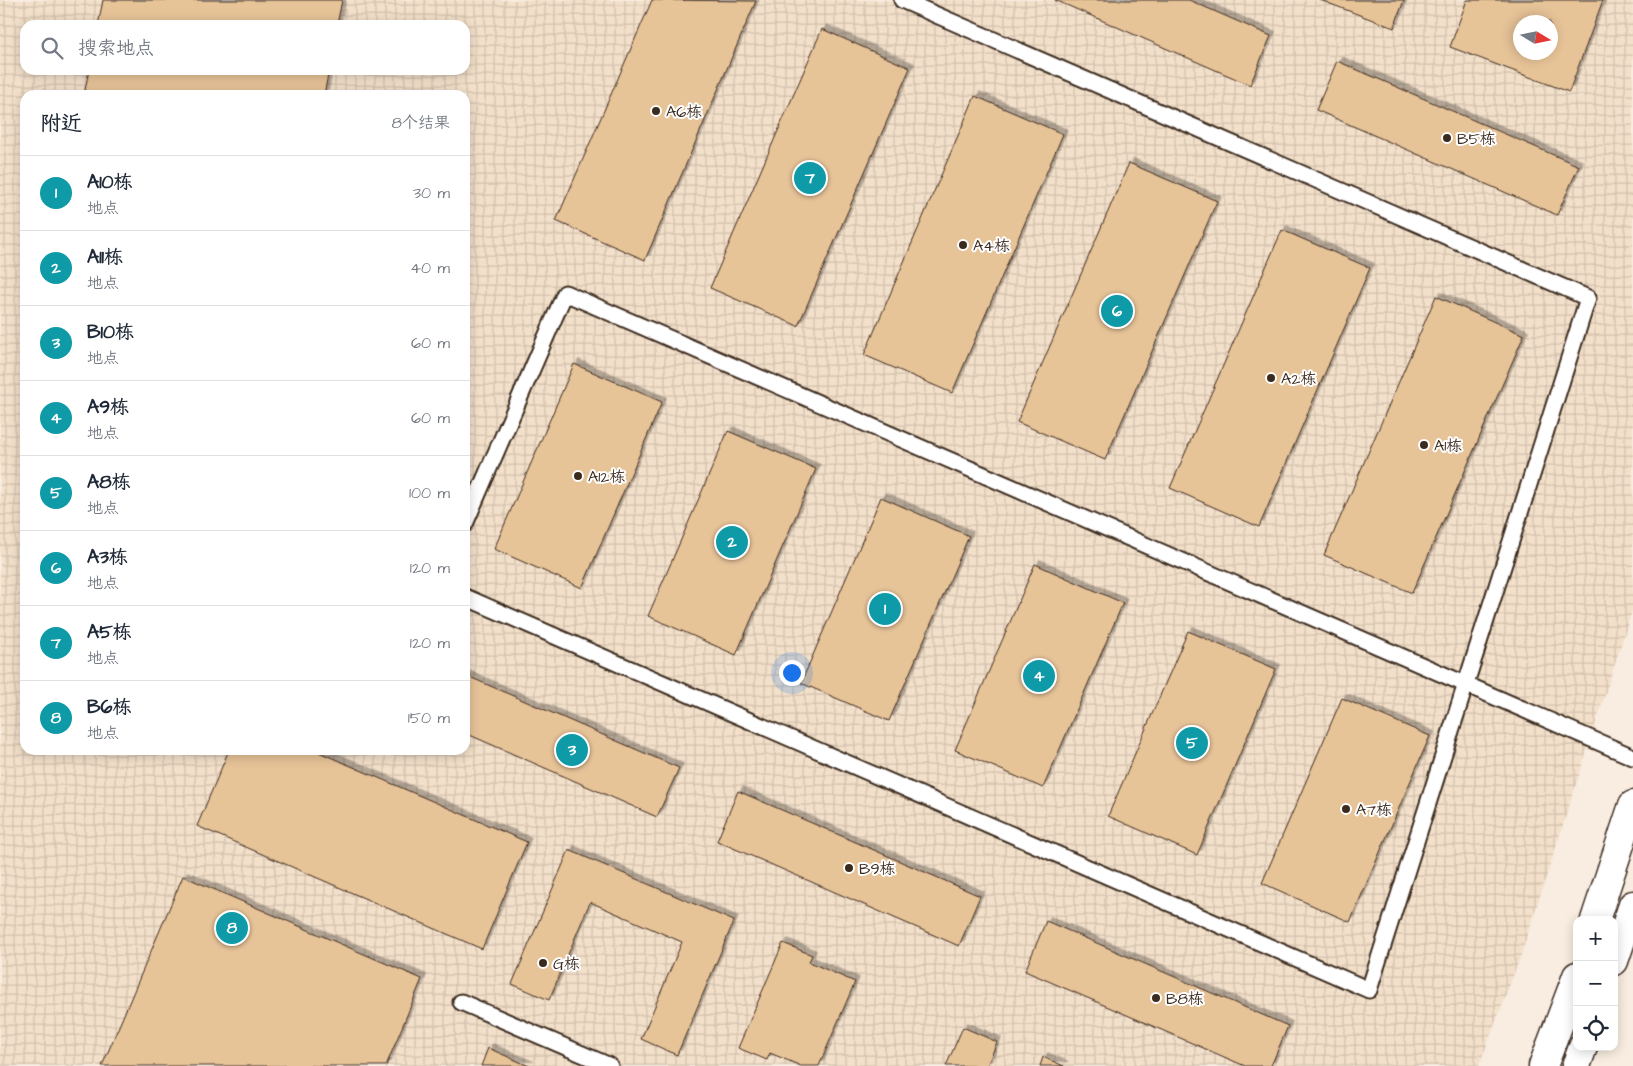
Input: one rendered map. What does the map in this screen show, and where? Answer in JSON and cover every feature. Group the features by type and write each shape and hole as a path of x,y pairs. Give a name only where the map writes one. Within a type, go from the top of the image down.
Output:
{"street":[{"path":"1596,916 1633,805"},
{"path":"1618,949 1633,905"},
{"path":"1543,1066 1573,987"},
{"path":"1576,1066 1582,1051"}],"lane":[{"path":"470,599 1369,990 1588,298 902,0"},
{"path":"470,512 565,293 1633,757"},
{"path":"461,1002 610,1066"}],"shaded area":[{"path":"0,0 1633,0 1633,608 1520,958 1479,1066 0,1066"}],"building":[{"path":"103,0 342,0 338,20 99,20"},
{"name":"A6栋","path":"652,0 756,1 645,260 556,221"},
{"path":"1055,0 1189,0 1271,36 1250,85"},
{"path":"1320,0 1404,0 1394,28"},
{"path":"1467,0 1603,0 1569,92 1450,47"},
{"path":"822,29 910,68 798,326 710,288"},
{"name":"B5栋","path":"1337,61 1579,166 1557,215 1316,110"},
{"path":"88,75 328,75 325,90 85,90"},
{"name":"A4栋","path":"975,96 1063,134 952,393 864,355"},
{"path":"1129,163 1217,201 1105,460 1017,422"},
{"name":"A2栋","path":"1282,230 1370,268 1259,527 1170,488"},
{"name":"A1栋","path":"1436,296 1524,335 1412,593 1324,555"},
{"name":"A12栋","path":"574,364 662,402 582,588 494,549"},
{"path":"728,431 816,469 736,655 648,616"},
{"path":"881,497 969,536 889,721 801,683"},
{"path":"1035,564 1123,603 1043,788 955,750"},
{"path":"1188,631 1276,669 1197,855 1108,816"},
{"path":"470,677 679,768 657,817 470,735"},
{"name":"A7栋","path":"1342,698 1430,736 1350,922 1262,883"},
{"path":"227,755 326,755 527,842 482,949 197,826"},
{"name":"B9栋","path":"738,791 980,896 959,946 717,841"},
{"name":"G栋","path":"569,850 734,921 677,1055 641,1039 682,942 590,902 549,1000 512,984"},
{"path":"183,876 422,979 386,1066 102,1066"},
{"name":"B8栋","path":"1046,921 1288,1026 1271,1066 1245,1066 1025,971"},
{"path":"783,943 812,955 809,962 855,982 819,1066 801,1066 770,1053 767,1060 738,1048"},
{"path":"963,1027 997,1042 987,1066 946,1066"},
{"path":"488,1048 529,1066 481,1066"},
{"path":"1043,1057 1064,1066 1040,1066"}],"place":[{"name":"A6栋","path":"656,111"},
{"name":"B5栋","path":"1447,138"},
{"name":"A5栋","path":"810,178"},
{"name":"A4栋","path":"963,245"},
{"name":"A3栋","path":"1117,311"},
{"name":"A2栋","path":"1271,378"},
{"name":"A1栋","path":"1424,445"},
{"name":"A12栋","path":"578,476"},
{"name":"A11栋","path":"732,542"},
{"name":"A10栋","path":"885,609"},
{"name":"A9栋","path":"1039,676"},
{"name":"A8栋","path":"1192,743"},
{"name":"B10栋","path":"572,750"},
{"name":"A7栋","path":"1346,809"},
{"name":"B9栋","path":"849,868"},
{"name":"B6栋","path":"232,928"},
{"name":"G栋","path":"543,963"},
{"name":"B8栋","path":"1156,998"}]}
